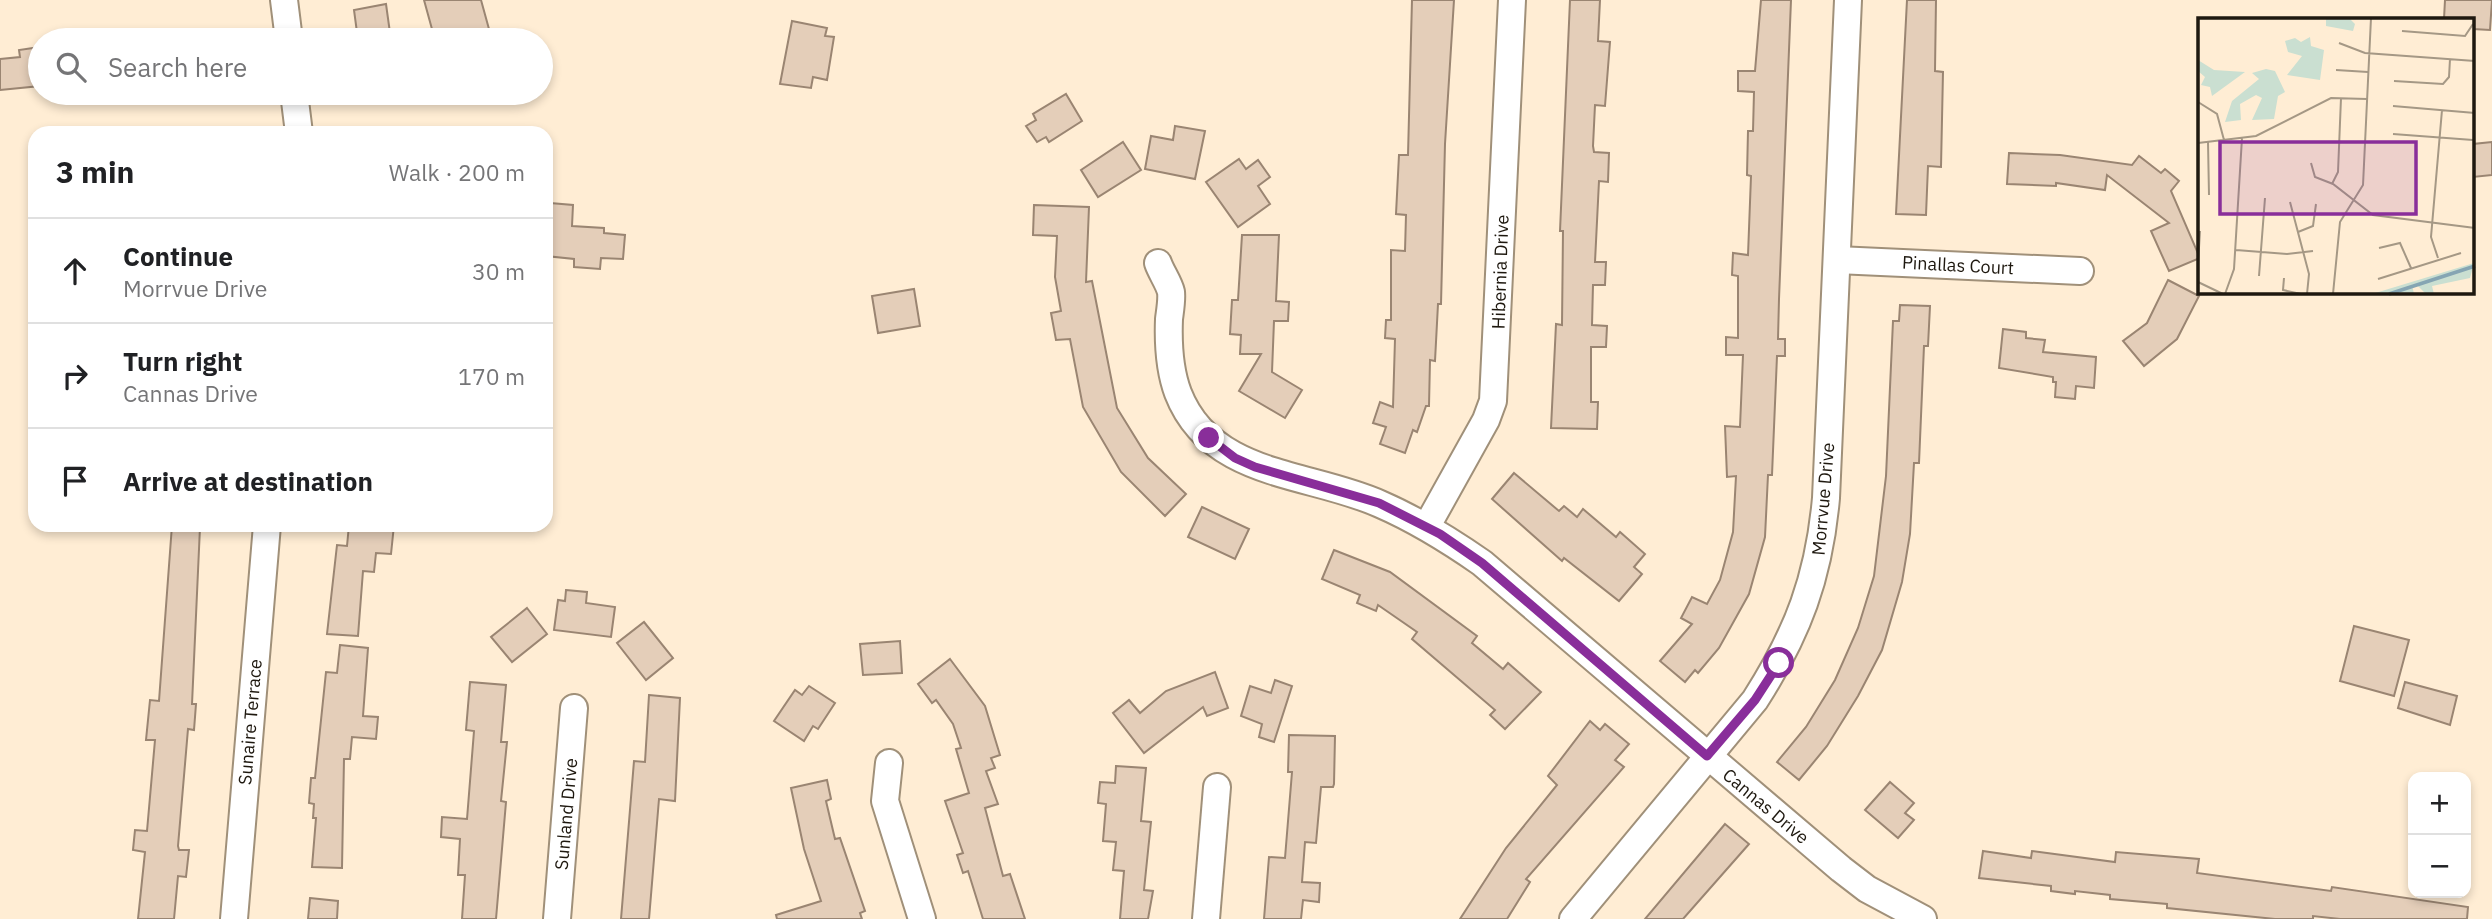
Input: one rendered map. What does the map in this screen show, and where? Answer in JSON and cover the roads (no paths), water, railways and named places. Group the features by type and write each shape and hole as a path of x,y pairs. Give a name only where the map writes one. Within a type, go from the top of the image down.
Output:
{"street":[{"path":"284,0 288,28"},
{"name":"Hibernia Drive","path":"1427,526 1486,420 1493,401 1512,0"},
{"name":"Morrvue Drive","path":"1573,919 1755,700 1779,663 1798,623 1813,581 1822,541 1826,498 1848,0"},
{"path":"296,105 298,126"},
{"name":"Pinallas Court","path":"1837,260 2080,271"},
{"name":"Cannas Drive","path":"1157,263 1171,292 1168,339 1171,372 1188,412 1209,438 1235,458 1255,467 1369,499 1427,526 1482,563 1867,890 1923,919"},
{"name":"Sunaire Terrace","path":"234,919 266,532"},
{"name":"Sunland Drive","path":"557,919 574,708"},
{"path":"889,763 885,801 922,919"},
{"path":"1206,919 1217,787"}]}
